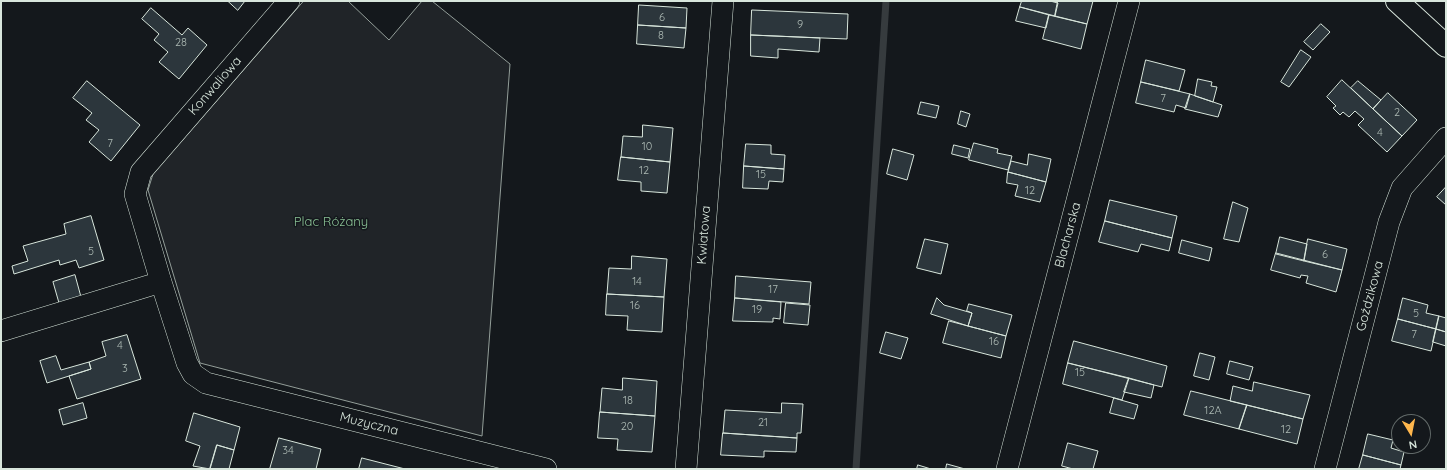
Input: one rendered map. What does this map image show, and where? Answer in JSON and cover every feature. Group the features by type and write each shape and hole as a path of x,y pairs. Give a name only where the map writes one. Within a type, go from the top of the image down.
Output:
{"street":[{"name":"Konwaliowa","path":"161,282 136,194 141,172 289,1"},
{"name":"Kwiatowa","path":"686,469 723,1"},
{"name":"Blacharska","path":"1007,469 1129,1"},
{"path":"1397,1 1446,46"},
{"name":"Goździkowa","path":"1325,469 1389,222 1402,188 1446,138"},
{"path":"1,331 161,282"},
{"name":"Muzyczna","path":"161,282 187,363 193,374 206,383 546,469"}],"green space":[{"name":"Plac Różany","path":"304,1 348,1 389,40 422,1 432,1 510,64 482,436 200,363 148,190 153,174"}],"building":[{"path":"228,1 245,1 238,10"},
{"path":"1022,1 1050,1 1058,3 1055,16 1020,7"},
{"path":"1058,1 1093,1 1087,24 1055,16"},
{"path":"639,5 687,8 686,28 638,25"},
{"path":"1020,7 1049,15 1046,28 1016,21"},
{"path":"151,8 182,35 188,28 207,45 179,79 159,62 168,52 154,40 159,34 142,19"},
{"path":"752,10 848,14 847,39 751,35"},
{"path":"1049,15 1087,24 1081,49 1043,39"},
{"path":"1321,24 1330,32 1313,50 1304,42"},
{"path":"638,25 686,28 684,48 637,44"},
{"path":"751,35 820,38 819,52 778,49 778,58 751,56"},
{"path":"1301,50 1311,57 1289,87 1281,82"},
{"path":"1146,60 1185,70 1179,91 1141,82"},
{"path":"1198,79 1212,82 1211,86 1217,87 1213,102 1195,96"},
{"path":"1342,80 1402,136 1387,152 1358,125 1364,119 1355,111 1349,117 1343,112 1340,115 1333,108 1336,106 1327,97"},
{"path":"87,81 140,125 111,161 89,142 99,130 86,120 92,113 73,98"},
{"path":"1358,81 1381,100 1373,109 1351,88"},
{"path":"1141,82 1190,94 1186,108 1176,105 1174,112 1136,103"},
{"path":"1388,93 1417,120 1402,136 1373,109"},
{"path":"1190,94 1222,105 1218,117 1185,109"},
{"path":"921,102 939,106 936,118 918,114"},
{"path":"961,111 970,114 966,127 958,124"},
{"path":"643,125 673,128 670,162 621,157 623,136 642,137"},
{"path":"974,143 998,149 997,153 1012,156 1008,170 969,160"},
{"path":"746,144 771,145 771,154 785,155 784,169 744,166"},
{"path":"954,145 970,149 968,158 952,154"},
{"path":"893,149 914,155 907,180 887,174"},
{"path":"1029,154 1051,159 1046,182 1008,172 1011,161 1027,165"},
{"path":"621,157 670,162 667,193 641,191 641,182 618,180"},
{"path":"744,166 784,169 783,182 769,181 768,189 743,188"},
{"path":"1008,172 1046,182 1040,202 1015,196 1018,185 1007,183"},
{"path":"1446,187 1446,205 1437,197"},
{"path":"1110,200 1177,216 1172,238 1105,221"},
{"path":"1233,202 1248,208 1239,242 1224,239"},
{"path":"91,216 104,260 79,268 76,260 60,265 59,260 14,274 12,266 28,261 23,246 66,234 64,224"},
{"path":"1105,221 1172,238 1169,251 1141,244 1138,252 1099,242"},
{"path":"1280,237 1307,244 1304,261 1276,254"},
{"path":"925,239 948,244 941,274 917,268"},
{"path":"1308,239 1347,249 1342,270 1304,261"},
{"path":"1182,240 1212,248 1209,261 1179,253"},
{"path":"1276,253 1342,270 1336,292 1306,283 1308,276 1301,275 1300,278 1271,270"},
{"path":"632,256 667,259 664,297 607,294 609,268 631,269"},
{"path":"75,275 81,297 59,303 53,282"},
{"path":"736,276 811,282 809,304 735,298"},
{"path":"607,294 664,297 662,332 627,330 628,316 606,315"},
{"path":"735,298 781,302 780,319 773,318 773,322 733,321"},
{"path":"937,298 944,305 972,313 968,326 931,314"},
{"path":"1403,298 1428,305 1426,313 1439,316 1436,329 1398,319"},
{"path":"786,303 810,305 808,325 784,323"},
{"path":"969,304 1012,315 1006,336 968,326 972,313 967,311"},
{"path":"1439,316 1446,318 1446,332 1436,329"},
{"path":"1398,319 1436,329 1431,351 1392,341"},
{"path":"949,321 1006,336 1001,358 943,343"},
{"path":"1436,329 1446,332 1446,346 1433,342"},
{"path":"886,332 908,338 901,359 880,353"},
{"path":"127,335 141,379 77,399 69,376 91,369 89,362 106,356 102,342"},
{"path":"1074,341 1167,366 1162,387 1068,363"},
{"path":"1200,353 1215,357 1209,380 1194,376"},
{"path":"56,356 61,370 89,362 91,369 47,383 40,361"},
{"path":"1230,361 1253,367 1249,380 1227,374"},
{"path":"1068,363 1129,378 1122,400 1063,384"},
{"path":"623,378 657,381 655,416 600,412 602,388 622,390"},
{"path":"1129,378 1154,385 1151,398 1124,392"},
{"path":"1254,382 1310,395 1303,419 1230,401 1233,386 1252,391"},
{"path":"1191,391 1247,405 1239,429 1184,415"},
{"path":"1114,398 1138,405 1134,419 1110,413"},
{"path":"83,403 87,418 63,425 59,410"},
{"path":"782,403 803,404 801,433 797,433 797,438 723,433 725,410 781,413"},
{"path":"1247,405 1303,419 1297,444 1239,429"},
{"path":"600,412 655,416 652,452 617,450 618,439 598,438"},
{"path":"194,413 240,427 234,450 217,445 210,469 193,466 200,446 186,441"},
{"path":"723,433 797,438 796,452 764,451 764,457 721,455"},
{"path":"1368,434 1391,440 1391,454 1404,454 1401,465 1363,455"},
{"path":"279,438 321,449 316,469 270,469"},
{"path":"1068,443 1098,451 1093,469 1073,469 1062,466"},
{"path":"217,445 234,450 229,469 210,469"},
{"path":"1363,455 1401,465 1400,469 1359,469"},
{"path":"362,458 405,469 359,469"},
{"path":"947,464 965,469 946,469"},
{"path":"918,465 931,469 917,469"}],"waterway":[{"path":"856,469 886,1"}]}
